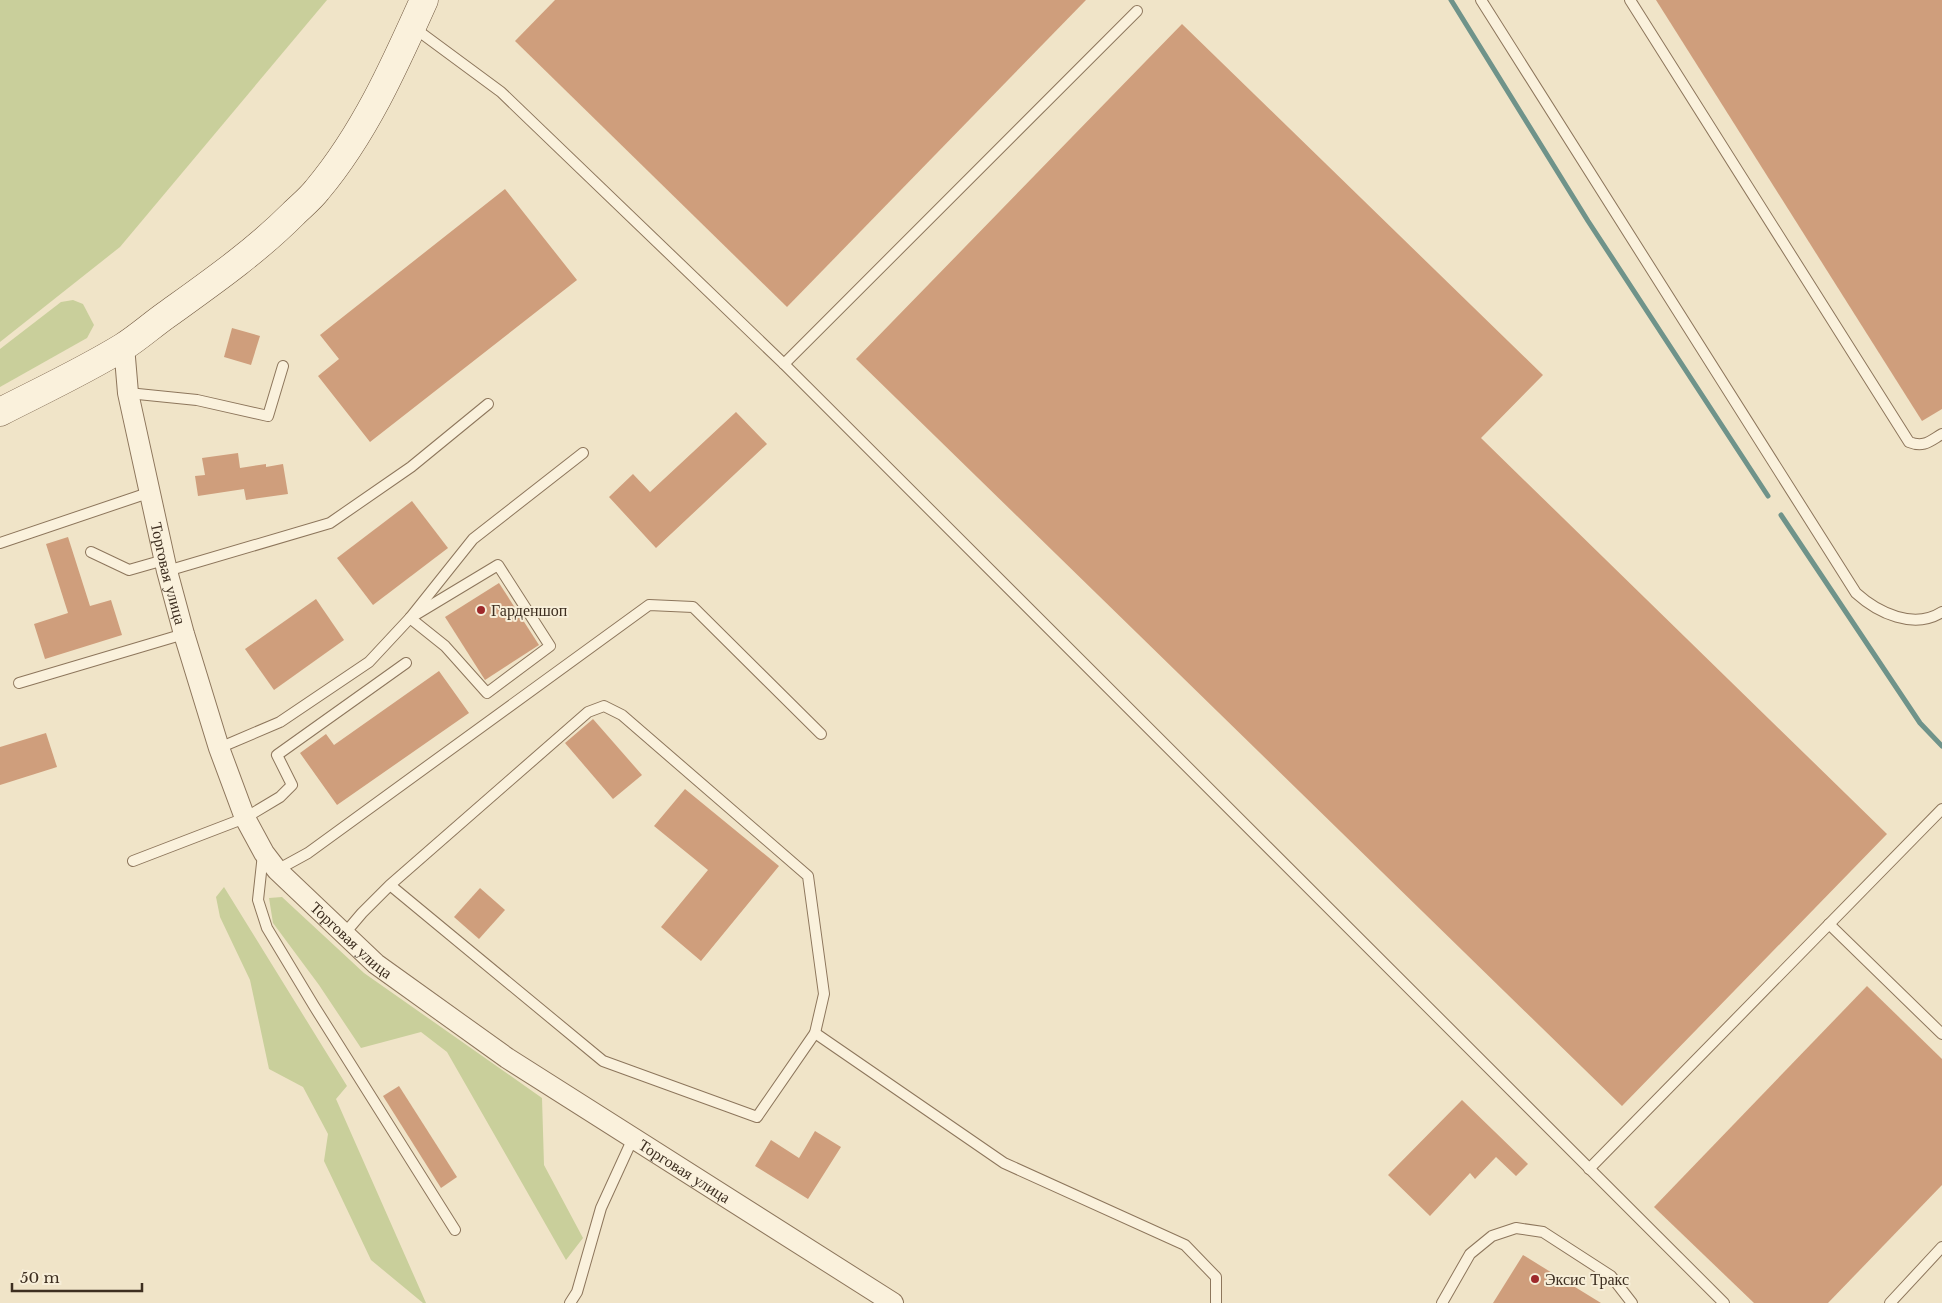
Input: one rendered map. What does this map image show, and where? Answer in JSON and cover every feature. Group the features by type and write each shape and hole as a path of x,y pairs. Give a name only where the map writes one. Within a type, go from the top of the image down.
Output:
{"main road":[{"path":"0,412 124,346 205,288 252,251 316,191 346,150 374,105 424,0"}],"street":[{"name":"Торговая улица","path":"124,346 128,393 166,566 184,634 219,748 245,818 264,853 277,870 376,964 492,1047 893,1303"}],"lane":[{"path":"1481,0 1856,593 1876,609 1900,617 1925,618 1937,616 1942,612"},
{"path":"1630,0 1909,442 1918,445 1942,434"},
{"path":"784,364 1137,11"},
{"path":"412,26 501,92 784,364 1724,1303"},
{"path":"128,393 197,400 268,416 283,366"},
{"path":"91,552 129,570 166,566 330,523 411,467 488,404"},
{"path":"219,748 280,722 369,662 410,618 473,539 583,453"},
{"path":"0,543 151,492"},
{"path":"498,565 550,646 487,693 445,646 410,618 498,565"},
{"path":"277,870 308,853 649,605 693,607 821,734"},
{"path":"19,683 184,634"},
{"path":"134,861 245,818 280,797 292,785 277,755 406,663"},
{"path":"345,934 362,913 390,885 588,712 604,706 622,715 808,876 824,994 814,1033 757,1117 603,1061 390,885"},
{"path":"1589,1169 1942,809"},
{"path":"264,853 258,900 267,928 455,1230"},
{"path":"1829,924 1942,1034"},
{"path":"814,1033 1004,1163 1185,1245 1216,1277 1216,1303"},
{"path":"570,1303 577,1292 601,1208 633,1138"},
{"path":"1442,1303 1470,1254 1492,1236 1516,1228 1543,1232 1611,1276 1632,1303"},
{"path":"1890,1303 1942,1247"}],"green space":[{"path":"0,0 327,0 120,247 0,342"},
{"path":"73,300 83,304 94,325 87,338 0,387 0,349 61,302"},
{"path":"224,887 347,1086 336,1099 426,1303 423,1303 371,1260 324,1161 328,1134 303,1087 269,1069 250,980 220,917 216,897"},
{"path":"282,897 364,973 542,1098 544,1165 583,1238 566,1260 447,1052 421,1032 361,1048 319,985 273,923 269,898"}],"building":[{"path":"555,0 1086,0 787,307 515,41"},
{"path":"1656,0 1942,0 1942,409 1922,421"},
{"path":"1182,24 1543,375 1481,438 1887,834 1622,1106 856,359"},
{"path":"505,189 577,280 370,442 318,376 339,359 320,335"},
{"path":"232,328 260,336 251,365 224,357"},
{"path":"736,412 767,444 656,548 609,497 633,474 650,492"},
{"path":"238,453 240,468 266,464 266,467 283,464 288,494 246,500 244,489 198,496 195,476 205,475 202,458"},
{"path":"412,501 448,548 373,605 337,558"},
{"path":"68,537 90,606 111,600 122,635 45,659 34,624 68,613 46,544"},
{"path":"499,583 539,645 485,680 445,617"},
{"path":"316,599 344,640 274,690 245,649"},
{"path":"439,671 469,713 337,805 300,753 326,734 334,745"},
{"path":"593,719 642,775 613,799 565,743"},
{"path":"46,733 57,767 0,785 0,747"},
{"path":"685,789 779,866 701,961 661,927 708,870 654,826"},
{"path":"480,888 505,910 479,939 454,917"},
{"path":"1867,986 1942,1059 1942,1185 1828,1303 1754,1303 1654,1207"},
{"path":"399,1086 457,1177 441,1188 383,1096"},
{"path":"1462,1100 1528,1164 1516,1176 1496,1157 1475,1179 1470,1173 1430,1216 1388,1175"},
{"path":"815,1131 841,1147 808,1199 755,1166 771,1140 799,1158"},
{"name":"Эксис Тракс","path":"1523,1255 1601,1303 1493,1303"}],"waterway":[{"path":"1451,0 1588,221 1768,496"},
{"path":"1781,515 1920,723 1942,746"}],"place":[{"name":"Гарденшоп","path":"481,610"},
{"name":"Эксис Тракс","path":"1535,1279"}]}
